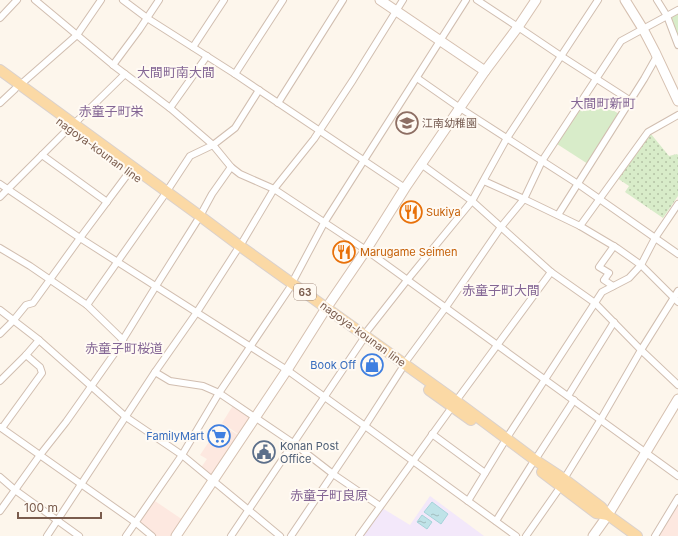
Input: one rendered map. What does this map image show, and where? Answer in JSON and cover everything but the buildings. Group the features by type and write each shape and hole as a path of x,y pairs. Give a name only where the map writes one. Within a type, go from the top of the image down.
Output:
{"main road":[{"name":"nagoya-kounan line","path":"0,70 18,87 562,483 601,507 608,515 636,536"},
{"name":"nagoya-kounan line","path":"0,78 18,87"}],"street":[{"path":"0,18 17,0"},
{"path":"35,0 113,65 170,108 213,145 231,167 240,174 274,189 366,250 678,476"},
{"path":"0,103 77,35 101,0"},
{"path":"123,0 147,18 235,74 405,188"},
{"path":"113,65 159,0"},
{"path":"193,47 224,0"},
{"path":"235,74 283,0"},
{"path":"278,103 343,0"},
{"path":"380,0 485,71"},
{"path":"47,536 155,372 197,312 274,189 314,139 403,0"},
{"path":"126,536 182,455 250,346 291,286 324,223 466,0"},
{"path":"477,0 631,101"},
{"path":"176,536 287,370 421,164 536,0"},
{"path":"231,536 363,338 408,279 472,201 507,138 598,0"},
{"path":"624,0 643,29 678,101"},
{"path":"657,0 667,16 678,45"},
{"path":"292,536 403,367 501,227 524,199 542,161 621,41 678,10"},
{"path":"170,108 207,56"},
{"path":"558,215 631,101 657,56"},
{"path":"0,197 125,74"},
{"path":"417,78 460,108 578,184 678,254"},
{"path":"87,305 190,156 213,145 235,128 259,90"},
{"path":"580,226 648,132 678,115"},
{"path":"42,155 107,202"},
{"path":"421,164 472,201 551,272 595,303 678,385"},
{"path":"0,511 40,455 66,422 123,340 212,194 231,167"},
{"path":"0,334 26,306 33,303 131,169"},
{"path":"484,181 558,215 614,246 641,265 676,300"},
{"path":"0,184 80,238 287,370 516,536"},
{"path":"468,501 505,441 602,292 629,278 641,265 655,238 678,204"},
{"path":"613,286 604,280 608,273 598,267 614,246"},
{"path":"0,248 30,266 87,305 123,340"},
{"path":"359,536 412,461 551,272"},
{"path":"526,536 562,483 641,350 676,300 678,291"},
{"path":"0,310 39,340 126,416 182,455 280,536"},
{"path":"568,396 614,322"},
{"path":"0,381 39,340"},
{"path":"26,355 40,367 42,373 1,428 82,484 152,536"},
{"path":"155,372 170,381 203,386 220,393 293,443 333,474 380,506"},
{"path":"593,536 608,515 678,399"},
{"path":"496,521 574,400"},
{"path":"432,434 485,473"},
{"path":"0,477 79,536"},
{"path":"655,536 678,498"}],"shaded area":[{"path":"234,404 254,418 241,436 222,423"},
{"path":"221,424 241,437 213,480 200,469 207,459 200,455"},
{"path":"430,496 484,536 362,536 382,508 410,525"},
{"path":"152,499 183,520 173,536 154,536 136,522"},
{"path":"678,503 678,536 657,536"}],"green space":[{"path":"678,13 678,36 671,17"},
{"path":"589,95 619,114 588,164 557,144"},
{"path":"651,134 669,156 678,155 678,196 663,218 625,192 629,186 617,178"}],"water":[{"path":"432,502 448,514 441,524 424,512"},
{"path":"422,515 432,522 427,529 417,522"}],"place":[{"name":"江南幼稚園","path":"407,123"},
{"name":"Sukiya","path":"411,212"},
{"name":"Marugame Seimen","path":"344,252"},
{"name":"Book Off","path":"372,365"},
{"name":"FamilyMart","path":"219,436"},
{"name":"Konan Post Office","path":"264,452"}],"district":[{"name":"大間町南大間","path":"176,72"},
{"name":"大間町新町","path":"603,103"},
{"name":"赤童子町栄","path":"111,111"},
{"name":"赤童子町大間","path":"501,290"},
{"name":"赤童子町桜道","path":"124,348"},
{"name":"赤童子町良原","path":"329,495"}]}
